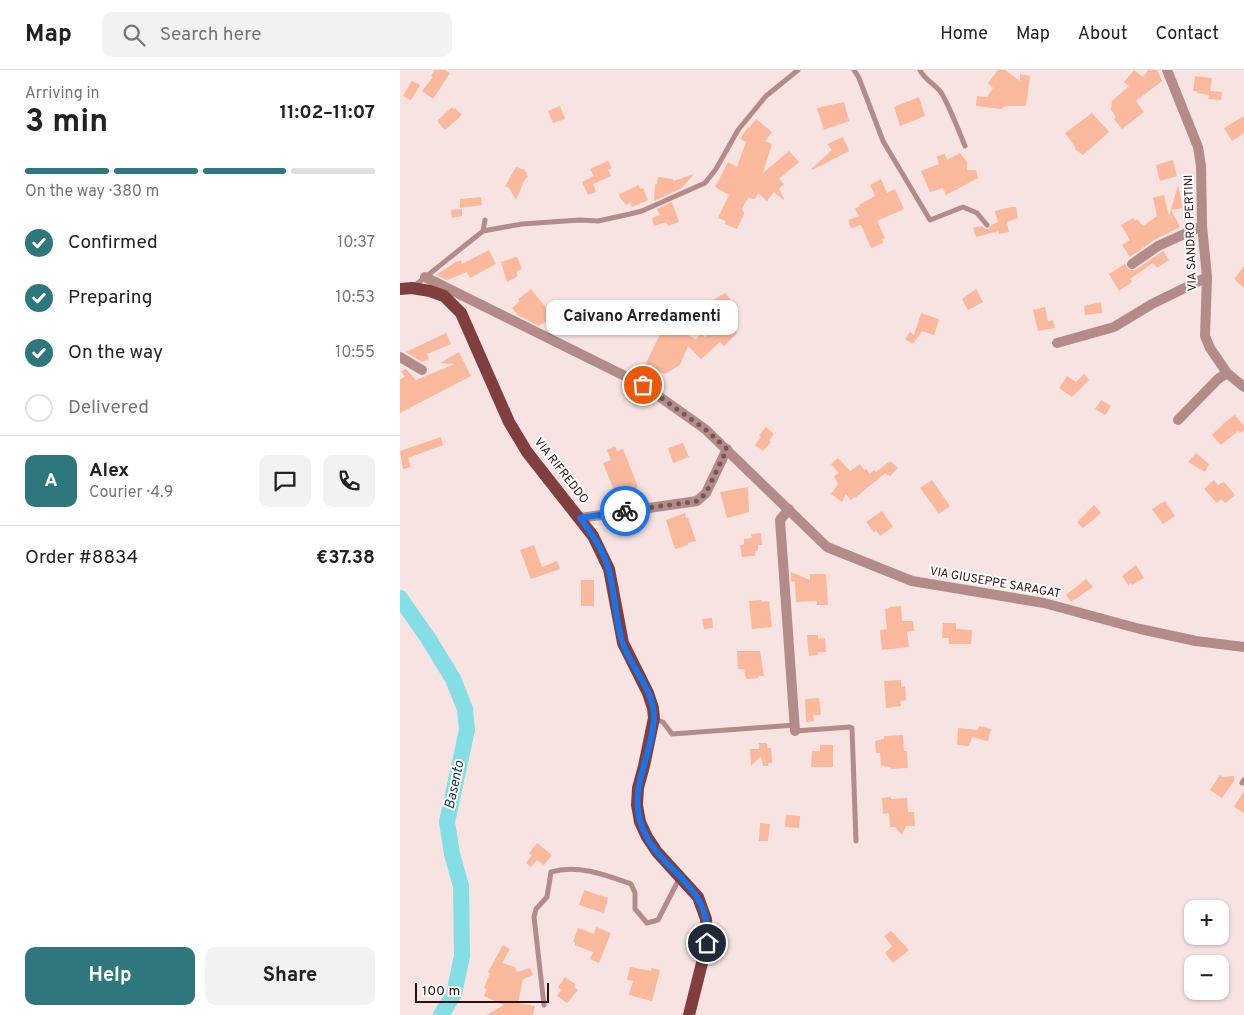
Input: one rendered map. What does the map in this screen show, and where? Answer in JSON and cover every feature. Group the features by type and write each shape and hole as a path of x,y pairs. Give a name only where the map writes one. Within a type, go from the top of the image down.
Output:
{"main road":[{"name":"VIA RIFREDDO","path":"406,288 430,291 444,296 462,312 509,422 527,452 593,536 609,569 623,643 648,693 653,708 654,718 638,788 637,805 640,822 657,852 698,897 708,926 707,943 689,1015"}],"street":[{"name":"VIA SANDRO PERTINI","path":"1166,70 1198,147 1207,278 1205,336 1210,348 1227,373 1244,387"},
{"path":"1132,264 1158,246 1202,226"},
{"name":"VIA GIUSEPPE SARAGAT","path":"425,277 643,385 705,429 827,547 912,581 1044,603 1140,629 1196,641 1244,647"},
{"path":"1056,343 1114,327 1152,304 1207,278"},
{"path":"400,357 422,370"},
{"path":"1178,420 1218,379 1227,373"},
{"path":"580,518 698,501 706,493 727,449"},
{"path":"789,509 780,520 795,728"}],"lane":[{"path":"406,288 425,277 483,231 522,224 580,220 598,221 642,210 705,183 716,169 738,130 766,96 798,70"},
{"path":"854,70 883,141 930,220 963,207 977,213 987,224"},
{"path":"920,70 922,76 932,82 941,93 965,146"},
{"path":"483,231 485,220"},
{"path":"654,718 663,722 672,734 795,728 852,728 856,841"},
{"path":"544,1005 534,917 536,909 547,897 551,872 563,868 596,872 631,884 635,893 635,909 647,923 658,920 680,877"}],"building":[{"path":"435,70 445,70 450,73 433,99 422,91 433,77 431,76"},
{"path":"998,70 1005,70 1020,81 1020,74 1030,76 1026,106 1006,106 1002,109 976,106 977,96 987,97 993,88 988,83"},
{"path":"1134,70 1143,77 1148,70 1157,70 1162,81 1136,101 1144,112 1122,129 1114,119 1116,117 1111,110 1112,101 1129,86 1124,82"},
{"path":"1195,76 1212,78 1210,91 1222,92 1221,100 1208,99 1209,95 1193,91"},
{"path":"412,81 420,85 411,100 403,96"},
{"path":"919,97 925,116 900,126 894,107"},
{"path":"844,102 849,121 824,130 817,108"},
{"path":"560,106 565,119 553,123 548,111"},
{"path":"452,107 462,115 445,130 437,121"},
{"path":"1092,113 1109,132 1083,155 1075,149 1065,133"},
{"path":"1244,116 1244,133 1232,141 1224,128"},
{"path":"756,119 772,132 765,141 772,144 763,173 789,151 799,162 779,179 784,184 779,189 785,201 774,192 767,201 758,193 755,199 748,198 742,208 744,214 737,229 725,224 726,221 718,218 729,195 715,187 728,162 737,167 746,142 740,139"},
{"path":"843,137 849,151 812,170 832,150 827,144"},
{"path":"960,153 967,162 967,170 976,170 978,178 946,195 943,188 930,192 921,171 939,164 937,156 945,154 947,160"},
{"path":"1173,160 1177,176 1160,181 1156,165"},
{"path":"608,161 612,168 608,170 611,176 593,184 596,192 588,195 582,182 594,176 590,169"},
{"path":"516,167 525,170 528,177 525,179 516,200 509,188 505,186"},
{"path":"694,174 682,188 654,201 655,184 657,184 658,177 673,179 674,181"},
{"path":"881,179 887,193 895,189 904,209 877,221 885,238 882,239 883,243 871,248 861,225 851,228 848,220 859,216 855,209 875,196 870,185"},
{"path":"639,185 640,189 643,188 648,200 632,207 630,202 626,205 618,195"},
{"path":"1178,185 1183,208 1171,210 1180,227 1154,240 1130,257 1122,245 1130,240 1121,225 1133,218 1135,221 1137,219 1143,226 1157,216 1153,198 1164,195 1169,216"},
{"path":"481,197 482,205 460,208 460,199"},
{"path":"672,202 679,222 668,226 666,222 654,226 652,218 660,215 657,209"},
{"path":"1016,207 1018,218 1007,222 1009,232 999,234 999,231 976,237 973,228 982,226 985,229 989,229 991,225 998,222 995,211"},
{"path":"462,209 462,216 452,218 451,210"},
{"path":"489,250 496,264 470,278 467,272 447,280 436,275 454,263 461,260 462,264"},
{"path":"1163,251 1169,260 1157,268 1153,263 1130,279 1132,282 1119,291 1109,274 1125,264 1129,270 1135,270"},
{"path":"517,257 522,269 516,272 518,276 507,282 501,262"},
{"path":"1244,266 1244,288 1234,279"},
{"path":"531,289 554,316 539,326 518,315 512,308 520,301 518,299"},
{"path":"976,289 983,302 968,310 962,299"},
{"path":"725,293 731,300 727,303 729,305 723,310 713,300"},
{"path":"1101,302 1102,313 1085,315 1084,306"},
{"path":"1045,307 1048,322 1053,320 1055,328 1038,331 1033,310"},
{"path":"921,313 939,319 934,335 922,331 913,344 905,339 910,332 914,335"},
{"path":"667,320 681,327 680,331 696,339 701,334 705,337 709,333 711,335 720,325 725,330 734,327 737,333 724,346 720,342 701,359 688,346 680,365 665,374 645,365"},
{"path":"446,333 451,344 427,354 429,359 422,362 406,352"},
{"path":"459,352 471,376 400,413 400,379 405,377 401,371 406,369 416,380 455,364 440,363"},
{"path":"1084,374 1089,380 1072,397 1059,388 1067,376 1076,382"},
{"path":"1101,400 1111,406 1105,415 1095,409"},
{"path":"1235,415 1244,426 1244,430 1240,433 1238,431 1221,445 1212,435"},
{"path":"766,427 774,434 769,440 771,442 763,451 755,445 761,437 759,435"},
{"path":"441,437 443,445 408,458 411,467 403,469 400,451"},
{"path":"683,443 689,457 673,463 668,448"},
{"path":"615,446 617,451 623,449 638,487 624,493 623,487 614,490 603,463 611,460 607,450"},
{"path":"1196,453 1209,464 1205,472 1188,462"},
{"path":"838,458 850,471 860,464 870,474 874,470 876,472 890,461 898,468 890,476 885,473 851,500 846,494 842,502 831,494 838,484 834,476 839,473 831,464"},
{"path":"932,480 950,506 939,514 920,488"},
{"path":"1214,480 1218,485 1224,482 1235,495 1225,503 1221,499 1217,503 1205,490"},
{"path":"748,487 749,512 727,518 720,492"},
{"path":"1165,501 1175,516 1163,524 1152,509"},
{"path":"1094,505 1101,513 1083,528 1077,522"},
{"path":"882,511 893,527 880,536 866,522"},
{"path":"685,513 696,541 675,549 666,520"},
{"path":"761,533 762,545 758,545 755,556 742,557 740,545 744,544 744,539 752,538 751,534"},
{"path":"534,545 542,567 557,561 560,569 531,579 520,550"},
{"path":"1136,565 1144,578 1132,585 1131,583 1128,585 1122,576"},
{"path":"791,572 810,580 810,574 826,574 828,605 817,605 817,601 796,602 795,582 791,581"},
{"path":"984,575 993,575 998,579 993,586 984,581"},
{"path":"1086,579 1093,587 1071,602 1066,595"},
{"path":"581,580 594,580 594,606 581,606"},
{"path":"762,600 762,602 769,601 772,627 752,629 749,601"},
{"path":"901,606 902,621 913,621 914,631 907,632 909,647 882,650 880,630 887,629 885,609"},
{"path":"712,618 713,628 704,629 702,619"},
{"path":"943,623 956,623 956,629 972,630 971,644 949,644 949,638 942,638"},
{"path":"807,635 818,635 818,639 825,638 826,652 818,652 818,655 809,656"},
{"path":"737,651 760,651 764,676 746,679 744,669 738,669"},
{"path":"901,680 901,687 905,686 906,700 900,701 901,706 886,708 884,681"},
{"path":"819,698 821,715 813,715 814,721 806,722 805,699"},
{"path":"979,726 991,729 988,741 972,737 969,746 957,745 958,728 978,730"},
{"path":"903,735 904,751 907,751 908,768 891,769 891,767 881,766 880,753 876,753 875,741 884,739 884,736"},
{"path":"759,743 767,743 767,748 771,748 772,763 768,763 768,766 763,766 761,756 751,766 750,749 759,749"},
{"path":"820,745 833,745 833,767 811,767 812,751 820,751"},
{"path":"1220,775 1223,777 1234,776 1234,781 1222,798 1210,790"},
{"path":"1244,791 1244,813 1234,807"},
{"path":"891,797 891,799 907,798 908,812 914,812 915,826 906,826 902,835 895,827 890,827 889,813 883,814 882,798"},
{"path":"786,815 800,816 799,828 785,827"},
{"path":"760,823 770,824 768,841 759,841"},
{"path":"537,843 552,855 544,865 537,860 531,867 526,863 532,855 529,853"},
{"path":"584,890 608,898 604,913 579,905"},
{"path":"596,927 611,933 599,963 590,959 593,952 575,945 575,942 573,942 578,928 594,934"},
{"path":"891,931 909,950 893,963 885,953 892,946 884,936"},
{"path":"503,945 510,949 502,963 515,967 517,972 530,968 533,975 523,979 518,1003 535,1006 533,1015 487,1015 504,1005 484,996 487,989 484,988 490,973 488,972"},
{"path":"630,967 651,971 651,968 660,970 652,1001 629,995 633,981 627,980"},
{"path":"565,977 575,984 574,987 578,990 567,1003 557,996 561,990 558,987"}],"waterway":[{"name":"Basento","path":"400,598 428,638 453,679 465,709 467,730 447,822 452,854 461,886 462,956 454,994 441,1015"}],"way so far":[{"path":"625,511 698,501 706,493 727,449 705,429 643,385"}],"place":[{"name":"Caivano Arredamenti","path":"643,385"}],"route":[{"path":"625,511 580,518 593,536 609,569 623,643 648,693 653,708 654,718 638,788 637,805 640,822 657,852 694,891 702,904 708,926 707,943"}]}
